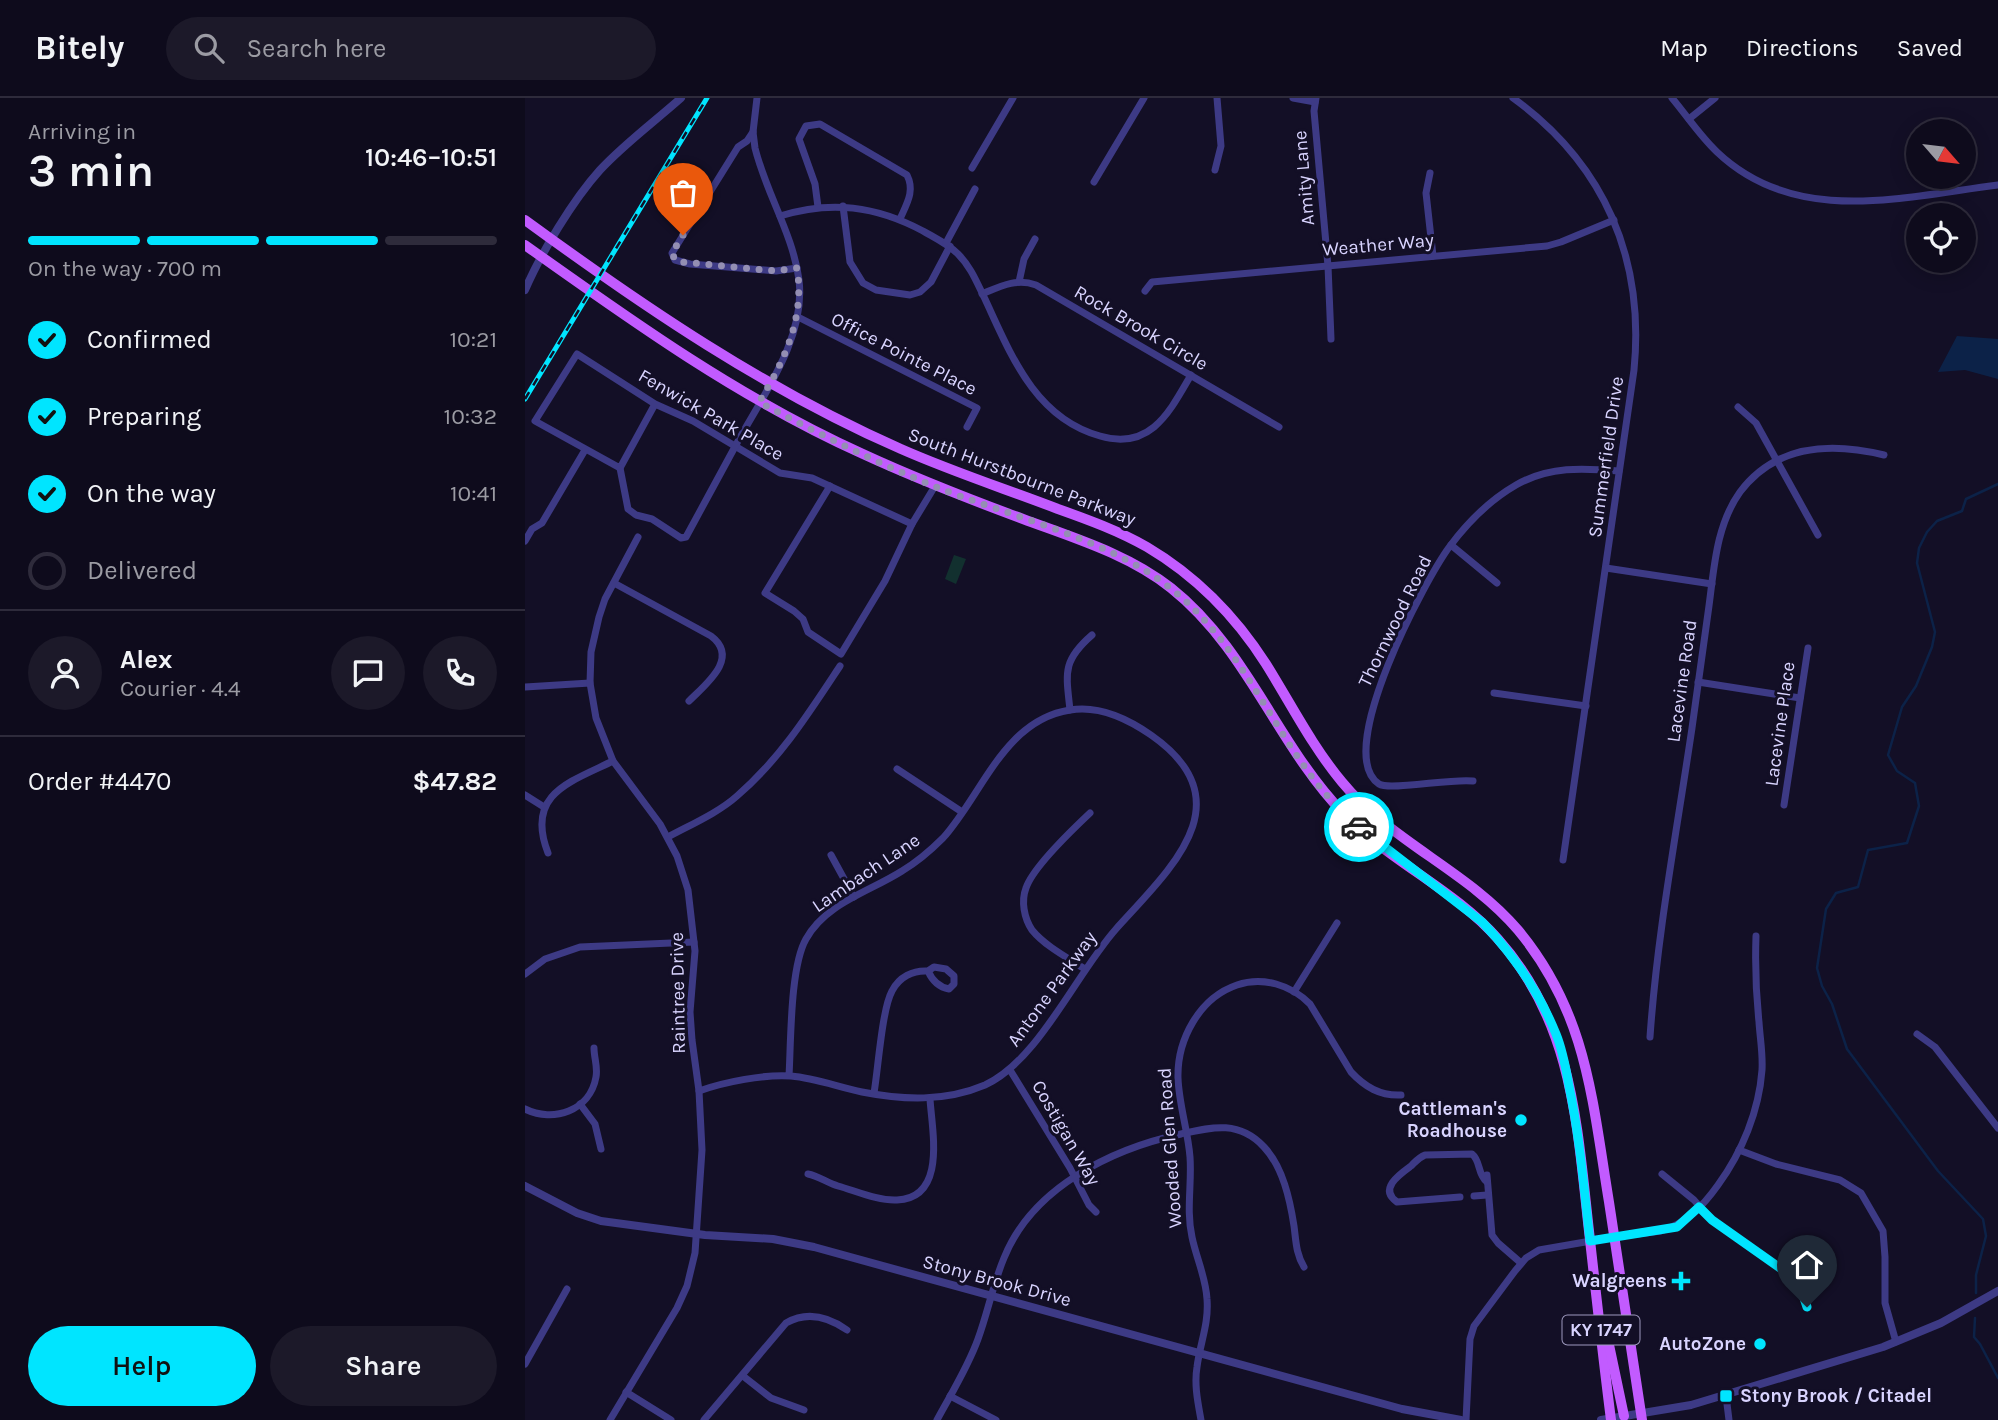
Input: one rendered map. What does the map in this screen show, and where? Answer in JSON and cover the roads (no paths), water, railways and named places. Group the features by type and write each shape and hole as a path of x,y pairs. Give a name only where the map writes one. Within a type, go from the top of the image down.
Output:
{"main road":[{"name":"South Hurstbourne Parkway","path":"525,220 671,323 770,384 905,451 1103,525 1132,539 1167,559 1188,575 1230,615 1264,661 1318,751 1345,786 1371,812 1497,908 1518,930 1547,971 1574,1025 1584,1054 1641,1417"},
{"name":"South Hurstbourne Parkway","path":"525,244 673,348 759,402 819,434 935,486 1129,560 1168,585 1206,620 1234,654 1303,764 1347,817 1463,907 1500,940 1532,985 1556,1035 1578,1127 1597,1297 1607,1419"},
{"path":"1597,1297 1627,1417"}],"street":[{"path":"525,290 552,240 586,187 602,168 681,98"},
{"path":"655,404 620,468 628,509 652,519 684,538 770,384 789,345 798,317 800,295 797,268 759,163 753,132 757,98"},
{"path":"972,168 1013,98"},
{"path":"1094,181 1144,98"},
{"path":"1215,170 1221,146 1217,98"},
{"path":"1293,98 1315,100"},
{"name":"Summerfield Drive","path":"1513,98 1555,132 1594,183 1614,220 1625,248 1633,281 1636,313 1634,370 1563,860"},
{"path":"1672,98 1710,145 1729,162 1765,185 1803,198 1850,202 1998,185"},
{"path":"1689,119 1715,98"},
{"name":"Amity Lane","path":"1315,100 1331,340"},
{"path":"818,207 815,184 799,139 806,126 815,123 907,175 912,186 900,219"},
{"path":"753,132 747,141 738,147 672,253 675,260 690,264 776,271 797,268"},
{"path":"1430,173 1426,192 1433,256"},
{"path":"843,206 850,262 863,283 876,289 910,295 920,292 931,282 975,189"},
{"path":"780,216 818,207 843,206 879,211 900,219 948,245 967,263 1020,372 1035,394 1060,416 1089,433 1108,439 1121,439 1142,435 1151,430 1167,416 1191,375"},
{"name":"Weather Way","path":"1145,291 1152,282 1547,246 1614,220"},
{"path":"982,294 1006,284 1019,282 1024,259 1035,239"},
{"name":"Rock Brook Circle","path":"1019,282 1036,285 1279,427"},
{"name":"Office Pointe Place","path":"798,317 977,408 967,428"},
{"name":"Fenwick Park Place","path":"585,450 535,421 577,355 665,410 693,421 780,473 812,478 912,524"},
{"path":"1738,407 1753,418 1818,536"},
{"name":"Lacevine Road","path":"1650,1037 1658,961 1720,532 1729,510 1753,478 1778,461 1796,453 1828,447 1884,455"},
{"path":"525,541 532,529 542,523 585,450 620,468"},
{"name":"Thornwood Road","path":"1473,781 1444,780 1392,787 1380,784 1369,771 1371,710 1378,687 1426,583 1451,545 1484,508 1518,484 1541,474 1560,470 1589,468 1619,471"},
{"path":"829,486 765,593 794,611 803,619 808,632 841,654 885,581 912,524 935,486"},
{"name":"Raintree Drive","path":"610,1420 683,1296 691,1275 702,1150 699,1091 690,1012 694,942 688,890 668,837 649,807 624,779 613,761 598,725 590,683 594,634 605,599 638,537"},
{"path":"1451,545 1497,583"},
{"path":"1606,568 1712,584"},
{"path":"614,583 711,636 720,646 723,658 719,670 689,701"},
{"path":"1070,710 1066,673 1068,662 1078,647 1092,635"},
{"name":"Lacevine Place","path":"1784,805 1808,648"},
{"path":"668,837 736,798 757,779 787,745 840,666"},
{"path":"1698,682 1800,698"},
{"path":"525,687 590,683"},
{"path":"1493,693 1586,706"},
{"name":"Lambach Lane","path":"789,1076 796,979 800,952 807,937 822,918 854,897 903,871 925,855 944,836 994,764 1016,740 1040,722 1070,710"},
{"name":"Antone Parkway","path":"699,1091 755,1079 789,1076 896,1097 930,1099 970,1091 990,1083 1010,1070 1032,1046 1085,969 1183,849 1192,833 1196,807 1193,788 1172,753 1135,724 1114,715 1090,710 1070,710"},
{"path":"548,853 540,826 544,807 561,785 613,761"},
{"path":"897,769 962,812"},
{"path":"525,795 544,807"},
{"path":"1085,969 1033,930 1024,912 1024,902 1025,890 1033,876 1090,813"},
{"path":"831,855 854,897"},
{"path":"1294,992 1337,922"},
{"path":"1463,1420 1470,1339 1474,1326 1521,1263 1539,1250 1677,1227 1699,1207 1724,1177 1739,1150 1756,1106 1762,1070 1756,936"},
{"path":"525,974 545,959 580,947 694,942"},
{"path":"874,1093 888,999 904,977 918,971 928,971"},
{"name":"Wooded Glen Road","path":"1201,1420 1196,1380 1208,1318 1207,1295 1189,1222 1191,1171 1178,1070 1184,1042 1197,1016 1214,997 1243,983 1266,982 1279,985 1303,997 1314,1009 1350,1072 1357,1079 1383,1095 1401,1095"},
{"path":"1917,1034 1935,1047 1998,1128"},
{"path":"525,1108 536,1114 555,1115 572,1110 580,1104 596,1077 594,1048"},
{"name":"Costigan Way","path":"1010,1070 1089,1205 1096,1212"},
{"path":"807,1174 826,1182 889,1199 914,1195 926,1184 933,1170 930,1099"},
{"path":"580,1104 595,1124 601,1149"},
{"path":"937,1420 977,1341 1003,1258 1021,1227 1049,1196 1075,1177 1139,1145 1218,1126 1234,1128 1253,1136 1267,1150 1276,1165 1287,1194 1298,1256 1304,1267"},
{"path":"1739,1150 1776,1164 1840,1180 1861,1193 1883,1231 1885,1303 1896,1342"},
{"path":"1460,1197 1397,1202 1392,1199 1390,1193 1394,1179 1419,1157 1472,1154 1477,1159 1481,1177 1487,1179 1492,1235 1497,1243 1521,1263"},
{"path":"1662,1174 1712,1220 1790,1275 1800,1286 1807,1307"},
{"name":"Stony Brook Drive","path":"525,1186 558,1204 601,1221 773,1239 814,1247 1402,1409 1463,1420"},
{"path":"1474,1196 1487,1195"},
{"path":"525,1364 567,1289"},
{"path":"1607,1419 1641,1417 1726,1396 1896,1342 1941,1323 1998,1291"},
{"path":"704,1420 780,1328 792,1320 809,1316 821,1317 847,1329"},
{"path":"743,1376 771,1398 804,1410"},
{"path":"626,1392 671,1420"},
{"path":"950,1396 996,1420"},
{"path":"1726,1396 1729,1420"}],"water":[{"path":"1957,336 1998,339 1998,379 1965,370 1938,372"}],"waterway":[{"path":"1976,1293 1976,1275 1986,1236 1983,1219 1938,1171 1847,1049 1817,968 1826,909 1836,893 1858,887 1868,850 1907,843 1919,806 1915,783 1897,771 1888,755 1902,707 1916,686 1932,647 1935,632 1917,563 1919,548 1927,532 1937,521 1962,511 1966,499 1998,484"},
{"path":"1975,1318 1974,1337 1998,1378"}],"railway":[{"path":"525,399 707,98"}],"place":[{"name":"Cattleman's Roadhouse","path":"1521,1120"},
{"name":"Walgreens","path":"1681,1281"},
{"name":"AutoZone","path":"1760,1344"},
{"name":"Stony Brook / Citadel","path":"1726,1396"}]}
